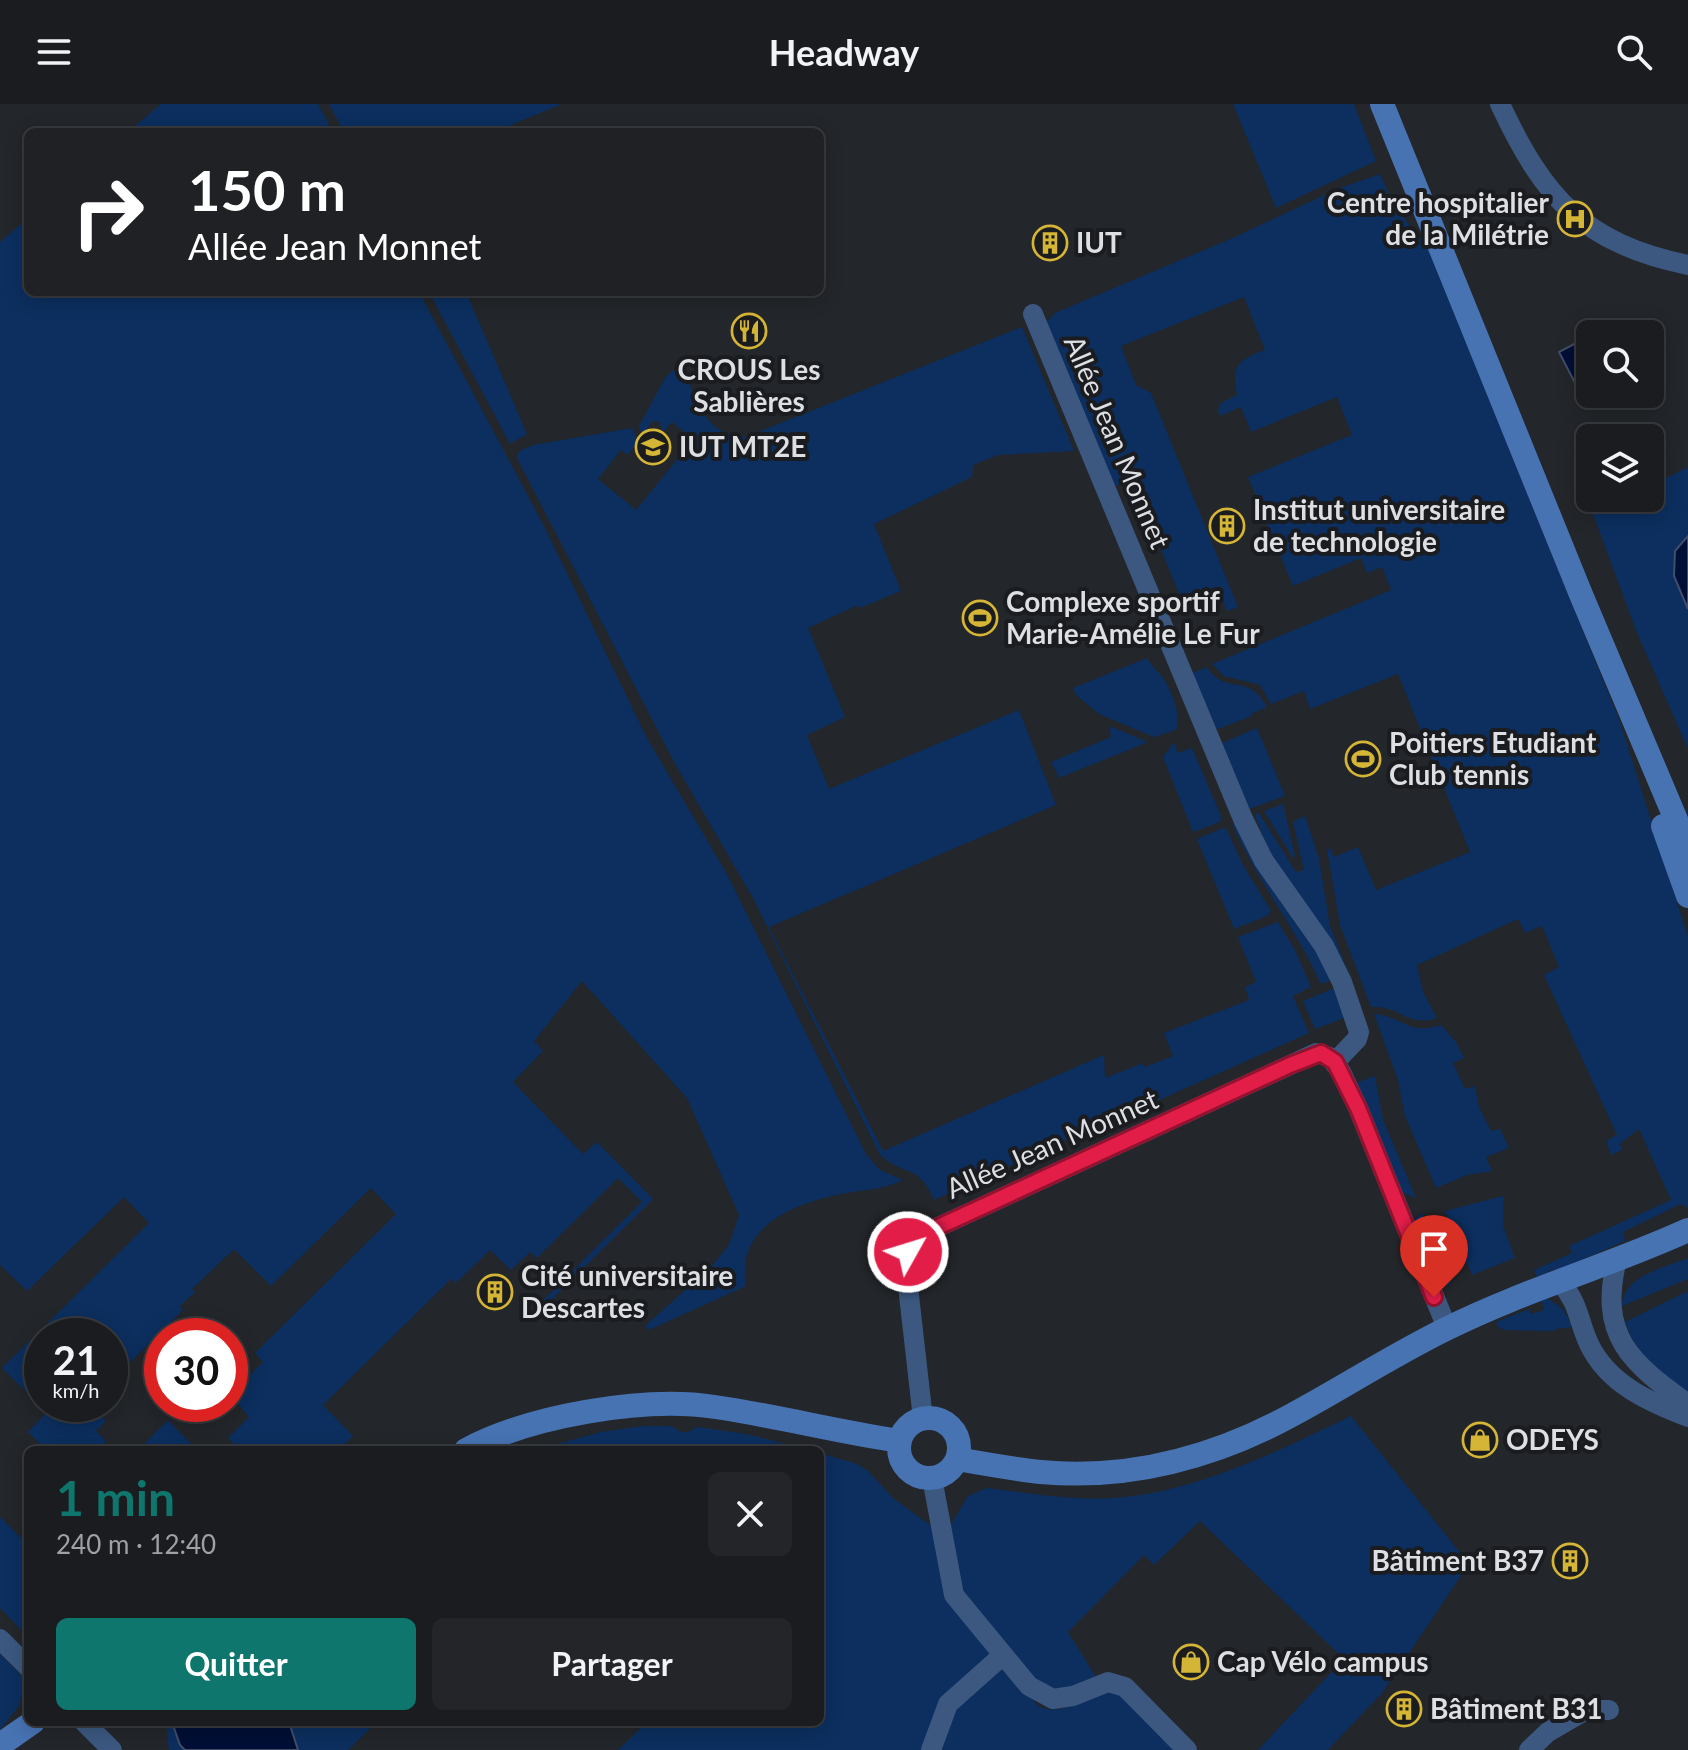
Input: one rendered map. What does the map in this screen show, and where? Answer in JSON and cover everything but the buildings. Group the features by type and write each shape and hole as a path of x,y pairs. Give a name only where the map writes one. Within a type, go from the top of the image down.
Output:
{"street":[{"path":"1382,104 1582,597 1688,848"},
{"path":"1500,104 1530,164 1584,224 1628,248 1688,265"},
{"name":"Allée Jean Monnet","path":"923,1419 905,1260 919,1237 1312,1055 1321,1053 1335,1062 1357,1039 1359,1032 1342,982 1324,946 1264,861 1243,819 1033,314"},
{"path":"1582,597 1688,896"},
{"path":"1335,1062 1358,1108 1447,1328"},
{"path":"957,1459 1042,1472 1088,1474 1163,1465 1223,1447 1260,1431 1447,1328 1687,1231"},
{"path":"1617,1259 1610,1300 1613,1320 1622,1343 1645,1371 1688,1404"},
{"path":"1560,1282 1577,1304 1588,1343 1619,1383 1688,1417"},
{"path":"474,1446 529,1425 578,1414 656,1405 713,1406 900,1441"},
{"path":"923,1419 943,1422 953,1430 959,1443 957,1459 947,1473 932,1478 909,1470 901,1457 900,1441 908,1427 923,1419"},
{"path":"932,1478 954,1595 1029,1686 1053,1699 1073,1696 1108,1682 1125,1687 1187,1750"},
{"path":"0,1639 24,1663"},
{"path":"931,1750 948,1704 1003,1655"},
{"path":"1529,1750 1548,1732 1586,1710 1609,1710"},
{"path":"0,1745 28,1726"},
{"path":"12,1750 30,1726"},
{"path":"88,1726 112,1750"}],"shaded area":[{"path":"161,104 318,104 331,128 133,128"},
{"path":"329,104 562,104 504,128 342,128"},
{"path":"1233,104 1354,104 1376,161 1276,208"},
{"path":"1380,174 1393,204 1428,248 1620,722 1688,937 1688,1208 1681,1204 1623,1232 1625,1241 1537,1277 1534,1270 1572,1253 1569,1246 1671,1200 1639,1129 1620,1144 1622,1150 1611,1155 1606,1141 1617,1135 1544,975 1559,967 1542,926 1525,933 1518,919 1417,965 1423,992 1437,1018 1418,1020 1390,1009 1371,1007 1340,925 1327,850 1330,848 1334,857 1358,847 1376,890 1470,852 1398,674 1310,709 1304,691 1271,704 1260,685 1224,676 1212,664 1391,590 1382,567 1367,573 1361,558 1293,586 1248,477 1352,435 1337,397 1251,432 1241,407 1220,416 1221,403 1237,395 1235,377 1239,365 1248,357 1265,350 1244,297 1121,346 1136,385 1151,393 1238,607 1227,611 1221,598 1192,610 1185,608 1132,479 1113,487 1047,328 1047,322 1055,313 1235,237 1337,189"},
{"path":"24,221 24,296 421,296 544,526 647,738 728,876 866,1154 880,1170 903,1180 818,1200 784,1214 757,1235 749,1249 745,1266 746,1286 649,1330 645,1326 711,1267 729,1245 739,1215 687,1098 582,981 534,1041 543,1051 513,1082 583,1154 597,1142 653,1199 531,1320 527,1316 642,1202 618,1178 537,1258 530,1252 511,1270 490,1250 456,1283 451,1279 323,1405 353,1436 343,1446 236,1446 228,1438 244,1422 248,1422 248,1377 263,1362 255,1353 396,1214 371,1188 271,1286 234,1249 192,1289 195,1292 180,1306 183,1310 175,1318 144,1318 144,1348 128,1364 128,1318 53,1318 149,1223 124,1197 27,1291 0,1265 0,242"},
{"path":"431,296 468,296 527,434 510,444"},
{"path":"1022,327 1074,451 998,455 973,465 972,477 874,524 901,591 860,608 858,605 808,628 845,717 807,735 829,789 1019,710 1056,805 769,927 883,1151 1104,1055 1105,1078 1143,1063 1145,1067 1173,1056 1164,1033 1249,1000 1245,987 1256,982 1238,937 1278,922 1296,952 1311,987 1293,996 1309,1033 1108,1123 1102,1111 1098,1125 1093,1128 934,1200 917,1176 880,1155 753,898 674,762 517,458 519,451 533,445 632,428 638,441 628,455 621,450 598,479 636,510 693,440 672,422 663,432 659,422 653,421 642,435 639,426 665,378 673,370 686,374 700,408 714,426 723,432 748,436"},
{"path":"1574,344 1576,382 1575,383 1559,352"},
{"path":"1688,467 1688,749 1637,633 1593,514 1664,512 1664,479"},
{"path":"1688,536 1688,609 1674,576 1675,551"},
{"path":"1147,658 1171,693 1177,710 1176,730 1154,737 1099,714 1076,695 1073,688"},
{"path":"1207,667 1222,681 1252,690 1267,707 1218,729 1212,726 1190,674"},
{"path":"1109,726 1148,742 1059,778 1051,762 1111,737"},
{"path":"1257,728 1285,796 1246,810 1222,743"},
{"path":"1174,742 1178,753 1192,748 1221,816 1220,822 1193,832 1163,757"},
{"path":"1283,804 1295,856 1293,858 1264,811"},
{"path":"1259,813 1296,872 1304,870 1293,822 1305,816 1319,858 1330,926 1348,972 1274,866 1255,815"},
{"path":"1238,823 1334,979 1321,984 1243,846 1233,825"},
{"path":"1223,828 1227,830 1242,863 1271,911 1267,916 1234,929 1197,839"},
{"path":"1337,987 1347,1017 1315,1029 1303,1001"},
{"path":"1374,1014 1413,1027 1441,1025 1456,1042 1464,1058 1453,1063 1465,1089 1475,1086 1479,1107 1491,1131 1500,1129 1509,1148 1486,1157 1492,1171 1467,1175 1436,1188 1405,1116 1398,1080"},
{"path":"1375,1076 1383,1120 1416,1198 1402,1192 1356,1083"},
{"path":"1503,1196 1503,1226 1515,1258 1472,1275 1445,1211"},
{"path":"1422,1213 1451,1284 1440,1288 1414,1220"},
{"path":"1688,1258 1688,1279 1622,1306 1624,1295 1637,1280"},
{"path":"1688,1291 1688,1393 1642,1354 1625,1322"},
{"path":"1547,1298 1563,1309 1573,1327 1554,1331 1499,1328 1496,1322 1529,1309 1531,1314 1544,1310 1541,1299"},
{"path":"24,1346 24,1390 2,1368"},
{"path":"1351,1416 1469,1564 1382,1693 1328,1750 1258,1750 1344,1659 1200,1521 1154,1565 1144,1555 1068,1632 1096,1677 1080,1686 1059,1690 1038,1683 965,1598 949,1528 968,1496 987,1488 1051,1496 1115,1498 1176,1488 1236,1468"},
{"path":"38,1422 105,1422 96,1431 106,1441 101,1446 42,1446 28,1432"},
{"path":"166,1422 170,1422 193,1446 142,1446"},
{"path":"671,1426 688,1432 697,1427 746,1434 793,1446 550,1446 601,1432"},
{"path":"824,1454 857,1464 868,1471 894,1499 933,1527 946,1597 1038,1706 1058,1709 1098,1695 1118,1692 1178,1750 618,1750 643,1726 824,1726"},
{"path":"0,1517 24,1541 24,1633 0,1608"},
{"path":"0,1654 24,1678 24,1684 19,1706 0,1730"},
{"path":"166,1726 373,1726 348,1750 169,1750"},
{"path":"173,1726 290,1726 298,1750 185,1750"}],"place":[{"name":"Centre hospitalier de la Milétrie","path":"1575,219"},
{"name":"IUT","path":"1050,243"},
{"name":"CROUS Les Sablières","path":"749,331"},
{"name":"IUT MT2E","path":"653,447"},
{"name":"Institut universitaire de technologie","path":"1227,526"},
{"name":"Complexe sportif Marie-Amélie Le Fur","path":"980,618"},
{"name":"Poitiers Etudiant Club tennis","path":"1363,759"},
{"name":"Cité universitaire Descartes","path":"495,1292"},
{"name":"ODEYS","path":"1480,1440"},
{"name":"Bâtiment B37","path":"1570,1561"},
{"name":"Cap Vélo campus","path":"1191,1662"},
{"name":"Bâtiment B31","path":"1404,1709"}],"route":[{"path":"908,1252 919,1237 936,1228 1321,1053 1335,1062 1358,1108 1434,1297"}]}
